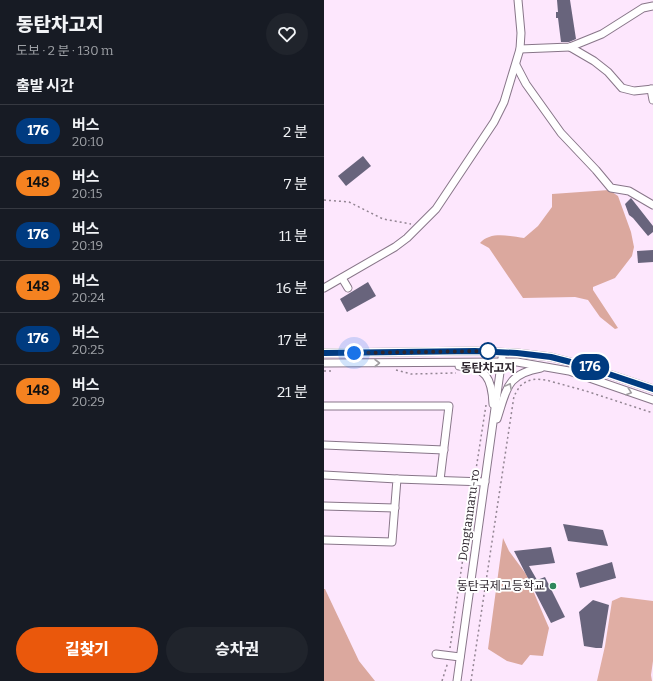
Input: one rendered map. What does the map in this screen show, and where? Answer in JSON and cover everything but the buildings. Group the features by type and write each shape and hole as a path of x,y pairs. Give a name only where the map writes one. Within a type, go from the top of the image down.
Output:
{"street":[{"path":"324,288 395,247 436,210 494,122 504,102 520,49 521,33 518,0"},
{"path":"520,49 570,47 602,34 643,8 653,6"},
{"path":"570,47 608,72 622,88 634,91 652,89 653,100"},
{"path":"516,65 526,84 561,133 611,188 629,191 653,205"},
{"path":"342,278 348,288"},
{"path":"324,353 503,352 551,357 582,365 653,389"},
{"name":"Dongtannaru-ro","path":"457,681 503,352"},
{"path":"324,363 517,362 569,371 653,400"},
{"path":"403,363 422,366 463,366 475,368 483,372 490,382 492,390 492,436"},
{"path":"492,436 510,382 524,372 541,368 552,368"},
{"path":"324,406 449,406 440,480"},
{"path":"324,445 444,450"},
{"path":"324,475 485,482"},
{"path":"324,540 392,542 397,479"},
{"path":"324,506 395,508"},
{"path":"436,654 460,656"}],"path":[{"path":"324,200 349,202 383,219 421,225"},
{"path":"472,681 514,396 520,386 530,380 546,380 586,391 653,413"}],"shaded area":[{"path":"609,190 618,196 631,232 634,247 632,256 615,278 593,287 593,290 618,328 615,329 600,317 588,300 575,297 523,298 489,248 480,243 489,237 500,235 524,238 538,226 552,207 552,194"},
{"path":"503,538 509,551 526,574 549,628 543,656 530,655 522,665 507,661 488,649"},
{"path":"324,589 359,661 375,681 324,681"},
{"path":"621,597 653,601 652,681 597,681 605,646 612,601"}],"bus line":[{"name":"176","path":"324,353 475,351 517,353 551,357 582,365 653,389"}],"place":[{"name":"동탄차고지","path":"488,351"},
{"name":"동탄국제고등학교","path":"553,586"}],"route":[{"path":"354,353 488,351"}]}
